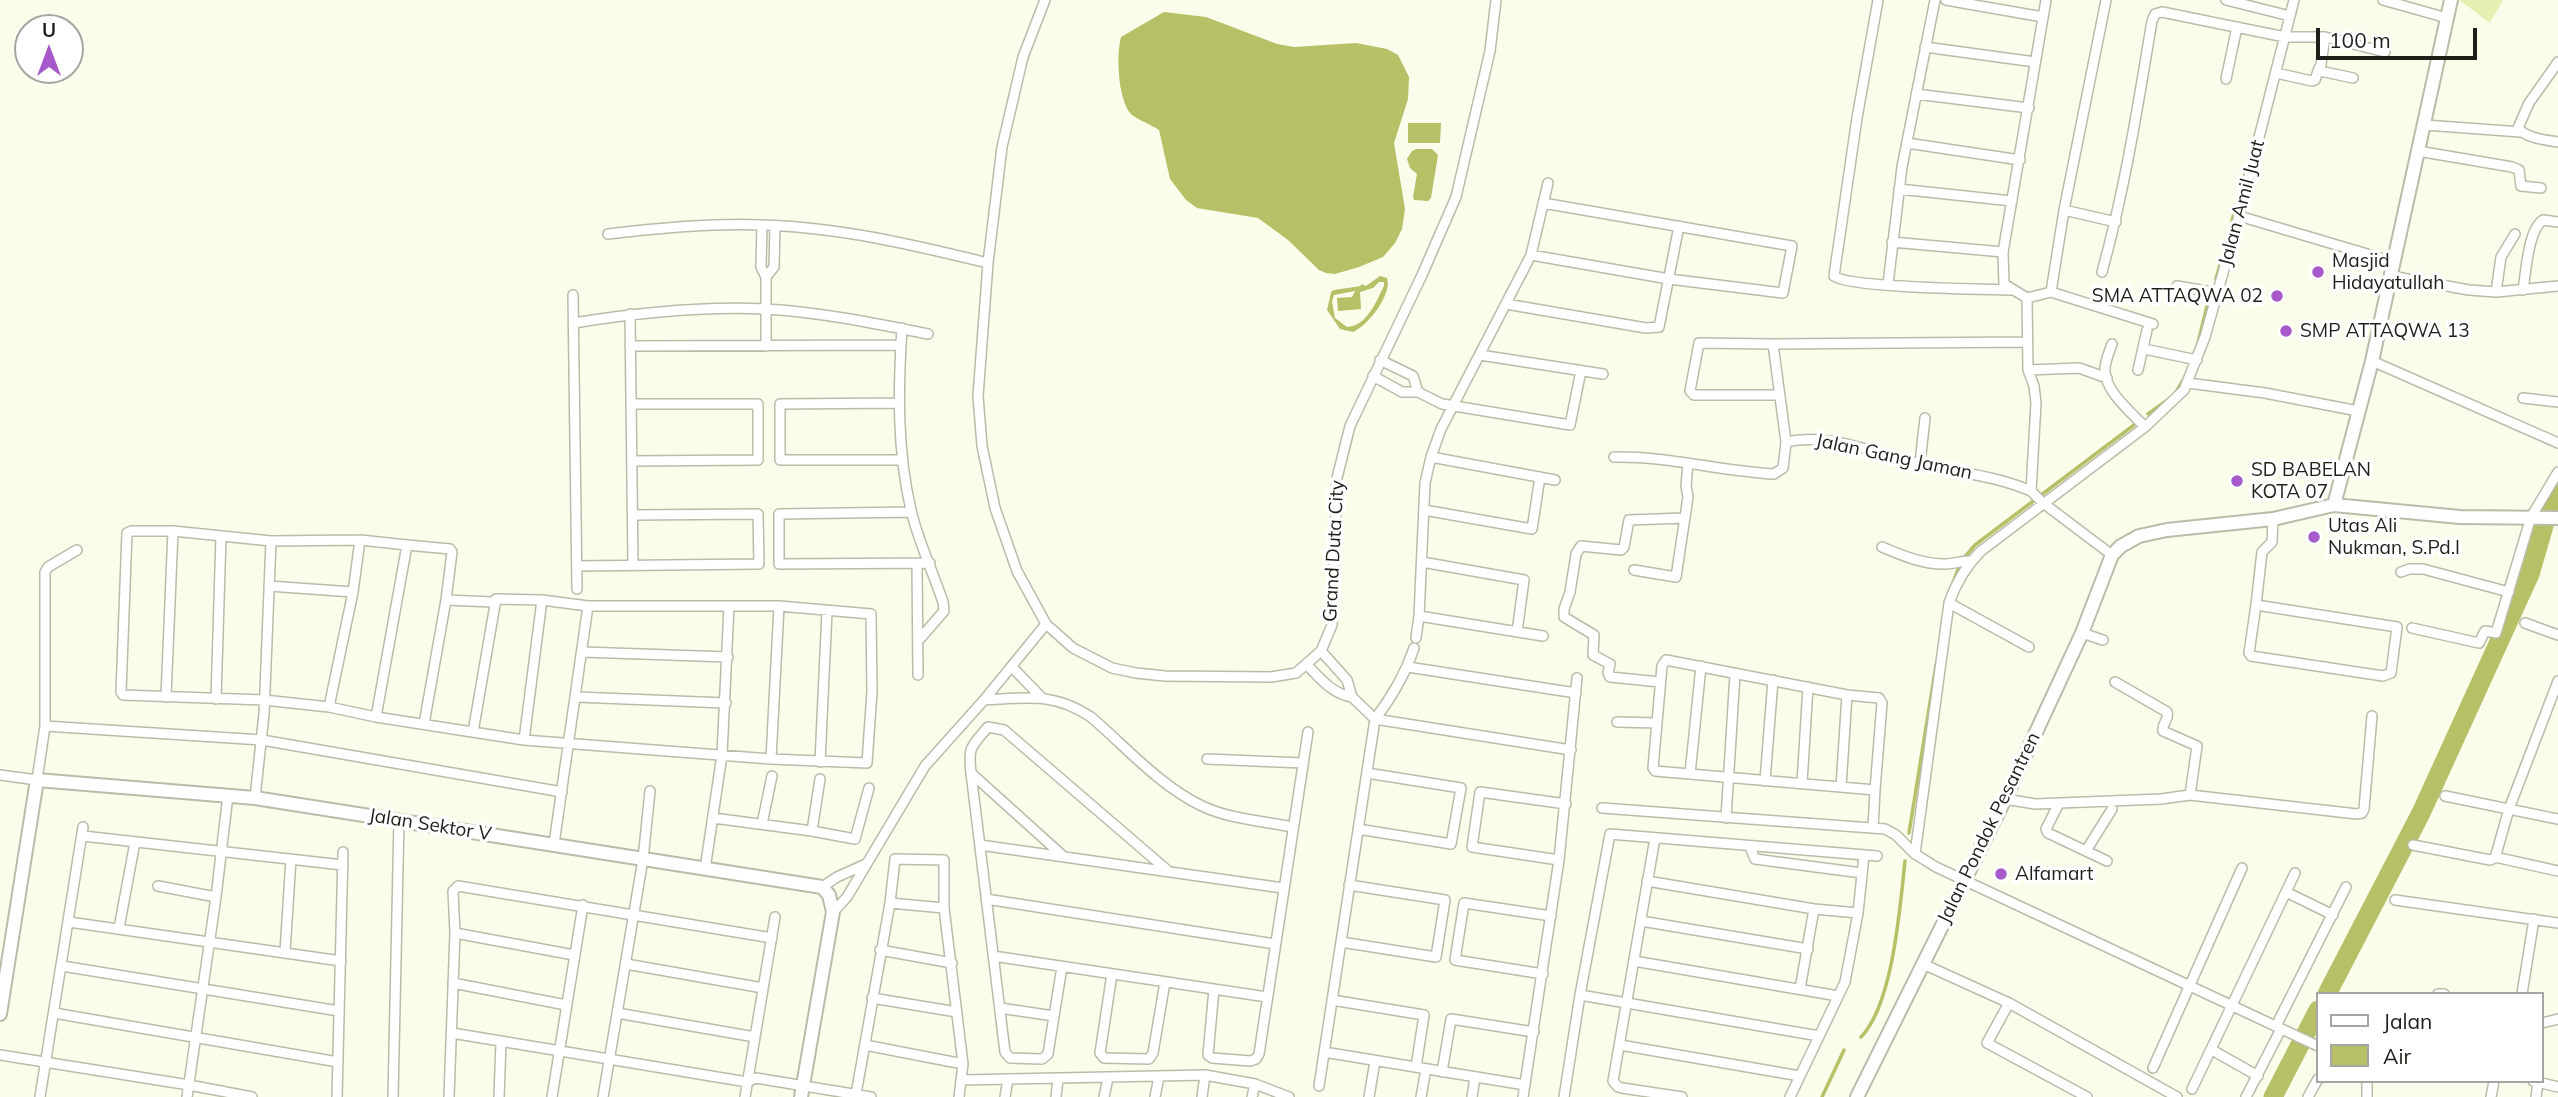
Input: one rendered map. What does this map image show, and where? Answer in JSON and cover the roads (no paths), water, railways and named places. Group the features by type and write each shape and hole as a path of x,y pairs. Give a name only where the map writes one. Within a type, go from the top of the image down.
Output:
{"street":[{"path":"1045,0 1023,57 1002,147 988,263 978,396 982,446 995,508 1017,571 1046,624 1073,648 1112,668 1165,676 1271,677 1296,673 1321,651 1347,680 1352,696 1375,719 1571,750"},
{"name":"Grand Duta City","path":"1321,651 1332,625 1337,478 1350,426 1456,197 1490,51 1496,0"},
{"path":"1878,0 1834,276 1842,281 2012,290"},
{"path":"1888,284 1899,189 1935,0"},
{"path":"1946,0 2043,17"},
{"path":"2046,0 2003,252 2004,284 2026,298 2051,292 2150,327 2138,370"},
{"path":"2051,292 2064,210 2106,0"},
{"path":"2226,0 2287,15"},
{"name":"Jalan Amil Juat","path":"1914,854 1949,603 1958,581 1971,561 2003,533 2037,497 2145,427 2180,396 2188,383 2218,293 2276,73 2287,15 2294,0"},
{"path":"2384,0 2447,18"},
{"path":"2334,505 2372,361 2451,0"},
{"path":"2102,272 2116,222 2132,145 2152,18 2155,14 2162,12 2282,36 2325,37 2385,52"},
{"path":"2226,79 2237,27"},
{"path":"2276,73 2312,81 2319,68 2325,37"},
{"path":"1925,47 2035,62"},
{"path":"2521,132 2518,127 2529,103 2558,62"},
{"path":"2319,68 2324,72 2353,78"},
{"path":"1916,94 2029,108"},
{"path":"2425,125 2521,132 2558,142"},
{"path":"1908,144 2020,160"},
{"path":"2418,151 2512,167 2519,170 2521,186 2541,188"},
{"path":"1319,1086 1375,719 1391,699 1408,667 1415,643 1419,616 1425,483 1431,457 1453,406 1531,255 1548,183"},
{"path":"1899,189 2012,201"},
{"path":"1531,255 1669,279 1783,293 1792,246 1543,203"},
{"path":"2064,210 2116,222"},
{"path":"2239,216 2394,262"},
{"path":"2523,290 2528,257 2537,226 2543,220 2558,222"},
{"path":"608,234 677,226 762,225 844,232 910,244 988,263"},
{"path":"762,225 761,267 766,277 766,346"},
{"path":"766,277 774,267 775,226"},
{"path":"1506,304 1646,328 1659,327 1679,226"},
{"path":"2496,292 2501,257 2515,234"},
{"path":"1892,242 2003,252"},
{"path":"2390,276 2496,292 2558,286"},
{"path":"2177,286 2218,293"},
{"path":"573,295 578,589"},
{"path":"2026,298 2028,370 2036,403 2037,497"},
{"path":"574,323 630,314 699,309 765,309 928,334"},
{"path":"630,314 633,565"},
{"path":"902,328 898,403 903,460 911,512 944,611 918,641"},
{"path":"1780,396 1694,396 1690,391 1699,343 2027,342"},
{"path":"1773,344 1786,442"},
{"path":"2112,344 2105,368 2107,378 2113,390 2145,427"},
{"path":"630,346 901,345"},
{"path":"2144,349 2196,360"},
{"path":"1480,355 1603,374"},
{"path":"1380,360 1413,376 1418,392"},
{"path":"2372,361 2558,443"},
{"path":"2028,370 2080,368 2107,378"},
{"path":"1373,376 1402,392 1418,392 1442,404 1570,425 1581,371"},
{"path":"2188,383 2265,393 2358,411"},
{"path":"2523,398 2558,402"},
{"path":"898,403 780,404 780,460 903,460"},
{"path":"631,404 758,404 758,460 632,461"},
{"path":"1920,463 1925,418"},
{"name":"Jalan Gang Jaman","path":"1614,457 1660,459 1728,471 1777,474 1783,468 1786,442 1829,440 1920,463 1996,478 2037,497 2112,555"},
{"path":"1431,457 1555,480"},
{"path":"1634,570 1676,577 1688,497 1688,463"},
{"path":"2412,628 2479,643 2485,631 2496,633 2534,517 2558,472"},
{"path":"1424,510 1532,528 1540,477"},
{"path":"2112,555 2121,546 2139,536 2168,530 2273,519 2334,505 2460,517 2557,518"},
{"path":"911,512 779,514 779,564 930,563"},
{"path":"577,566 759,564 758,514 633,515"},
{"path":"1660,682 1610,677 1610,664 1593,655 1594,635 1564,617 1563,609 1570,592 1576,554 1581,546 1621,550 1624,547 1629,520 1685,518"},
{"path":"2256,605 2397,627 2390,673 2384,677 2251,656 2249,653 2262,552 2272,542 2273,519"},
{"path":"424,724 446,600 451,550 360,540 271,541 173,531 131,531 126,536 121,692 124,695 329,707 376,717 524,740 568,751 722,755 771,760 867,763 872,692 871,614 779,606 588,606 499,597 493,602 473,732"},
{"path":"166,697 173,531"},
{"path":"216,699 220,536"},
{"path":"329,707 353,592 360,540"},
{"path":"255,798 264,714 271,541"},
{"path":"376,717 407,545"},
{"path":"1882,547 1912,558 1944,564 1971,561"},
{"path":"0,1014 45,726 45,570 77,550"},
{"name":"Jalan Pondok Pesantren","path":"1857,1097 2005,799 2082,633 2112,555"},
{"path":"1422,562 1524,580 1517,632"},
{"path":"917,563 918,674"},
{"path":"2401,572 2423,569 2509,592"},
{"path":"269,586 353,592"},
{"path":"446,600 493,602"},
{"path":"524,740 542,600"},
{"path":"1949,603 2029,647"},
{"path":"554,844 588,606"},
{"path":"705,869 722,755 729,606"},
{"path":"771,760 779,606"},
{"path":"820,762 827,611"},
{"path":"1419,616 1543,636"},
{"path":"2525,623 2558,635"},
{"path":"832,912 847,897 925,766 984,700 1046,624"},
{"path":"2082,633 2103,640"},
{"path":"583,652 728,657"},
{"path":"1873,828 1881,699 1847,695 1666,660 1663,664 1654,770 1875,790"},
{"path":"1306,664 1340,695 1352,696"},
{"path":"1690,774 1700,666"},
{"path":"1012,667 1041,697"},
{"path":"1408,667 1576,693"},
{"path":"1726,818 1735,674"},
{"path":"1523,1097 1544,974 1559,860 1577,678"},
{"path":"1765,781 1773,680"},
{"path":"2495,857 2509,810 2558,681"},
{"path":"2115,682 2167,712 2163,731 2197,746 2190,795"},
{"path":"1802,783 1808,687"},
{"path":"1841,787 1847,695"},
{"path":"576,697 726,704"},
{"path":"984,700 1041,697 1078,709 1091,717 1167,784 1203,807 1219,813 1292,827"},
{"path":"2005,799 2028,804 2161,799 2190,795 2362,813 2372,716"},
{"path":"1617,722 1657,723"},
{"path":"45,726 262,740 562,792"},
{"path":"1062,967 1048,1054 1042,1059 1010,1058 1005,1052 969,752 988,727 1004,730 1167,870"},
{"path":"1214,989 1207,1051 1212,1058 1250,1061 1256,1059 1259,1054 1308,732"},
{"path":"1207,759 1303,763"},
{"path":"971,773 1065,857"},
{"path":"1358,829 1451,844 1461,788 1367,773"},
{"path":"0,775 37,780"},
{"path":"762,824 772,776"},
{"path":"812,831 820,779"},
{"name":"Jalan Sektor V","path":"37,780 228,794 822,887"},
{"path":"713,818 857,838 869,788"},
{"path":"603,1097 643,859 650,791"},
{"path":"1559,860 1472,847 1480,792 1566,804"},
{"path":"187,1097 228,794"},
{"path":"2445,796 2558,819"},
{"path":"2059,803 2046,829 2048,833 2107,861"},
{"path":"1602,808 1873,828 1893,833 1914,854 1963,880 2316,1045"},
{"path":"2086,851 2112,809"},
{"path":"393,1097 399,820"},
{"path":"40,1097 83,832 135,842 343,865"},
{"path":"1564,1097 1609,835 1614,833 1877,856"},
{"path":"1655,838 1613,1077 1618,1087 1682,1097"},
{"path":"119,928 135,842"},
{"path":"980,845 1283,888"},
{"path":"2413,845 2490,860 2495,857 2558,871"},
{"path":"1749,846 1755,859 1861,873"},
{"path":"337,1097 343,852"},
{"path":"1790,1097 1848,973 1864,855"},
{"path":"285,952 291,859"},
{"path":"856,1094 890,904 895,859 944,860 944,908 964,1064 958,1097"},
{"path":"802,1091 832,912 830,895 822,887 866,864"},
{"path":"2153,1068 2242,868"},
{"path":"2192,1090 2295,873"},
{"path":"1647,881 1814,909 1858,913"},
{"path":"1341,943 1436,957 1445,900 1349,885"},
{"path":"158,886 216,897"},
{"path":"449,1097 455,933 453,891 458,886 772,937"},
{"path":"2246,1097 2346,887"},
{"path":"2286,892 2333,915"},
{"path":"986,899 1275,944"},
{"path":"2395,900 2558,923"},
{"path":"1544,974 1455,960 1464,903 1551,916"},
{"path":"890,904 944,908"},
{"path":"552,1097 583,905"},
{"path":"1800,989 1814,909"},
{"path":"745,1097 775,917"},
{"path":"2522,992 2534,919"},
{"path":"1641,921 1808,948"},
{"path":"69,922 341,961"},
{"path":"455,933 574,955"},
{"path":"880,950 952,962"},
{"path":"993,956 1267,997"},
{"path":"1634,961 1838,996"},
{"path":"626,964 764,988"},
{"path":"1923,964 2009,1003 2177,1097"},
{"path":"62,966 339,1011"},
{"path":"1112,974 1100,1053 1104,1058 1149,1059 1153,1053 1165,982"},
{"path":"453,983 566,1005"},
{"path":"1580,995 1819,1036"},
{"path":"872,998 957,1012"},
{"path":"1332,1000 1424,1015 1421,1097"},
{"path":"2009,1003 1987,1043 2087,1097"},
{"path":"1000,1008 1054,1016"},
{"path":"54,1013 338,1062"},
{"path":"617,1013 755,1037"},
{"path":"1442,1072 1451,1019 1534,1032"},
{"path":"452,1033 747,1082 756,1078 802,1091 872,1097"},
{"path":"499,1097 501,1042"},
{"path":"865,1045 964,1064"},
{"path":"1620,1045 1800,1076"},
{"path":"2212,1051 2258,1076"},
{"path":"1324,1052 1525,1085"},
{"path":"0,1055 252,1097"},
{"path":"1369,1097 1375,1061"},
{"path":"962,1080 1205,1075 1255,1084 1289,1097"},
{"path":"1202,1097 1205,1075"},
{"path":"1155,1097 1159,1077"},
{"path":"1472,1097 1475,1077"},
{"path":"1104,1097 1108,1078"},
{"path":"1005,1097 1008,1079"},
{"path":"1056,1097 1058,1079"},
{"path":"2540,1083 2558,1087"},
{"path":"1252,1097 1255,1084"}],"water":[{"path":"1164,12 1206,17 1277,44 1294,47 1356,43 1387,49 1398,55 1409,77 1408,99 1394,143 1405,209 1402,229 1383,257 1335,274 1326,273 1258,218 1197,208 1186,200 1170,179 1159,130 1130,113 1123,97 1119,76 1121,37"},
{"path":"1408,123 1441,123 1440,143 1408,143"},
{"path":"1416,149 1432,149 1438,155 1431,198 1428,201 1414,200 1413,197 1417,174 1410,168 1407,159"},
{"path":"1380,276 1387,278 1383,300 1372,316 1353,332 1340,329 1327,310 1331,292 1361,284 1366,286","holes":["1384,282 1375,304 1361,322 1347,327 1335,318 1332,302 1334,295 1355,291 1352,297 1337,298 1338,311 1361,309 1360,292"]}],"waterway":[{"path":"2216,279 2256,133"},
{"path":"2197,347 2208,302"},
{"path":"2175,394 2185,377"},
{"path":"2148,414 2166,401"},
{"path":"1964,558 1975,545 2134,425"},
{"path":"2328,992 2421,813 2530,574 2548,512 2558,492"},
{"path":"1948,596 1960,564"},
{"path":"1909,833 1936,665"},
{"path":"1861,1037 1872,1022 1888,979 1905,861"},
{"path":"2273,1097 2316,1014"},
{"path":"1822,1097 1844,1050"}],"place":[{"name":"Masjid Hidayatullah","path":"2318,272"},
{"name":"SMA ATTAQWA 02","path":"2277,296"},
{"name":"SMP ATTAQWA 13","path":"2286,331"},
{"name":"SD BABELAN KOTA 07","path":"2237,481"},
{"name":"Utas Ali Nukman, S.Pd.I","path":"2314,537"},
{"name":"Alfamart","path":"2001,874"}]}
